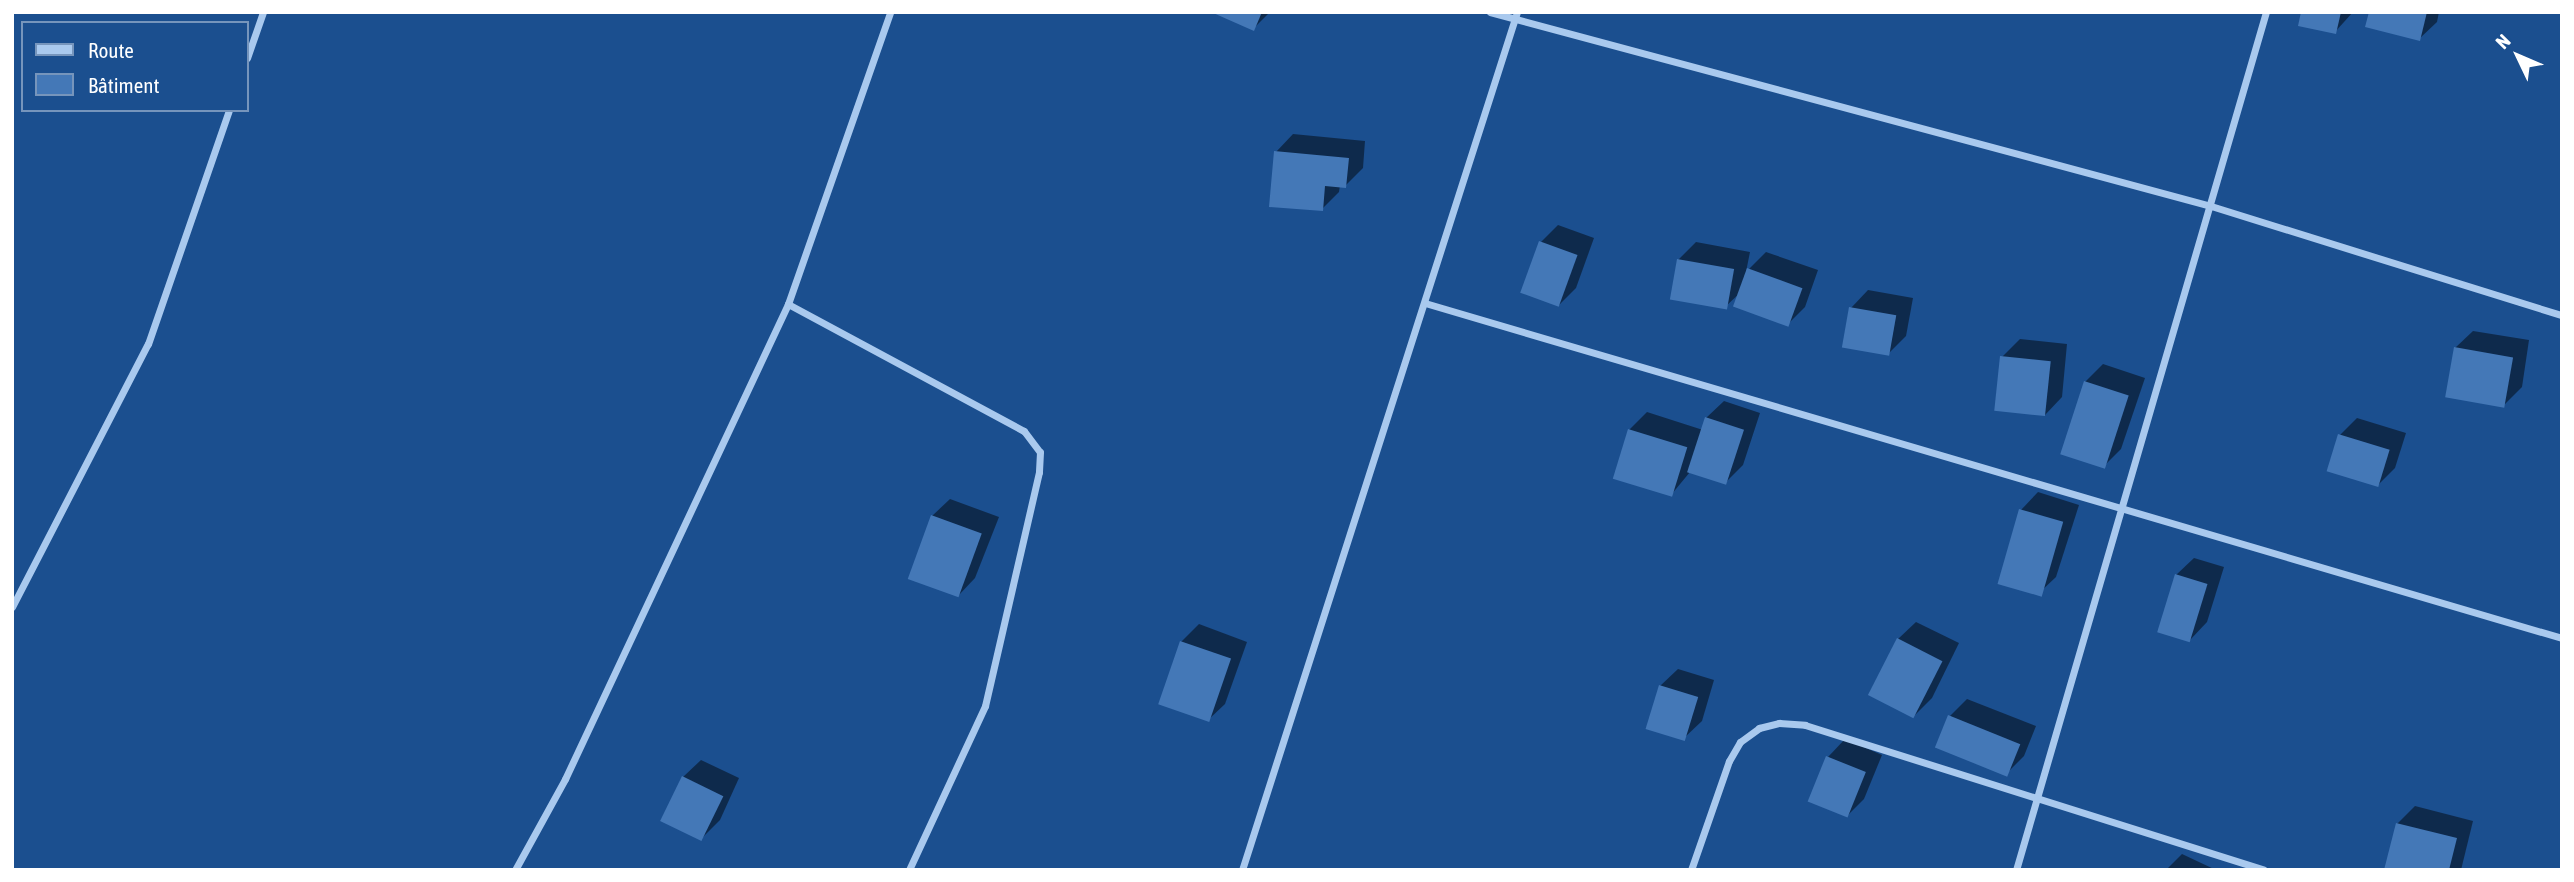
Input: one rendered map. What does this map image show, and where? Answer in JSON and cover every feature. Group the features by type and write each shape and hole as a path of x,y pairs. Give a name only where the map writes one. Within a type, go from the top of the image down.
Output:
{"street":[{"path":"248,55 263,12"},
{"path":"515,870 565,779 788,304 890,12"},
{"path":"1490,12 1516,16 2211,206 2562,315"},
{"path":"2016,870 2124,508 2266,12"},
{"path":"1242,870 1516,16"},
{"path":"12,607 148,344 228,112"},
{"path":"1425,303 2562,638"},
{"path":"788,304 1024,431 1040,452 1040,472 985,706 909,870"},
{"path":"1691,870 1734,752 1759,728 1779,723 1805,725 2264,870"}],"building":[{"path":"1211,12 1262,12 1254,31"},
{"path":"2301,12 2341,12 2336,34 2298,26"},
{"path":"2369,12 2427,12 2420,41 2365,27"},
{"path":"1274,151 1349,158 1346,188 1325,186 1323,211 1269,207"},
{"path":"1539,241 1578,255 1559,307 1520,293"},
{"path":"1677,259 1734,269 1727,309 1670,299"},
{"path":"1747,268 1802,288 1788,327 1733,307"},
{"path":"1849,307 1896,315 1889,356 1842,347"},
{"path":"2454,347 2513,357 2504,408 2445,397"},
{"path":"2000,356 2051,361 2045,416 1994,411"},
{"path":"2084,381 2129,396 2105,469 2060,454"},
{"path":"1705,417 1744,430 1726,485 1687,472"},
{"path":"1628,429 1687,447 1672,497 1613,479"},
{"path":"2338,434 2390,450 2378,487 2327,471"},
{"path":"2019,509 2063,522 2042,597 1998,584"},
{"path":"931,515 982,533 958,597 908,579"},
{"path":"2175,574 2208,584 2190,642 2157,632"},
{"path":"1897,638 1942,661 1913,718 1868,695"},
{"path":"1180,641 1231,659 1209,722 1158,704"},
{"path":"1659,685 1698,697 1685,741 1646,729"},
{"path":"1948,715 2020,744 2007,777 1935,747"},
{"path":"1826,756 1866,772 1848,818 1808,801"},
{"path":"682,776 723,796 701,841 660,821"},
{"path":"2396,823 2457,838 2449,870 2384,870"}]}
